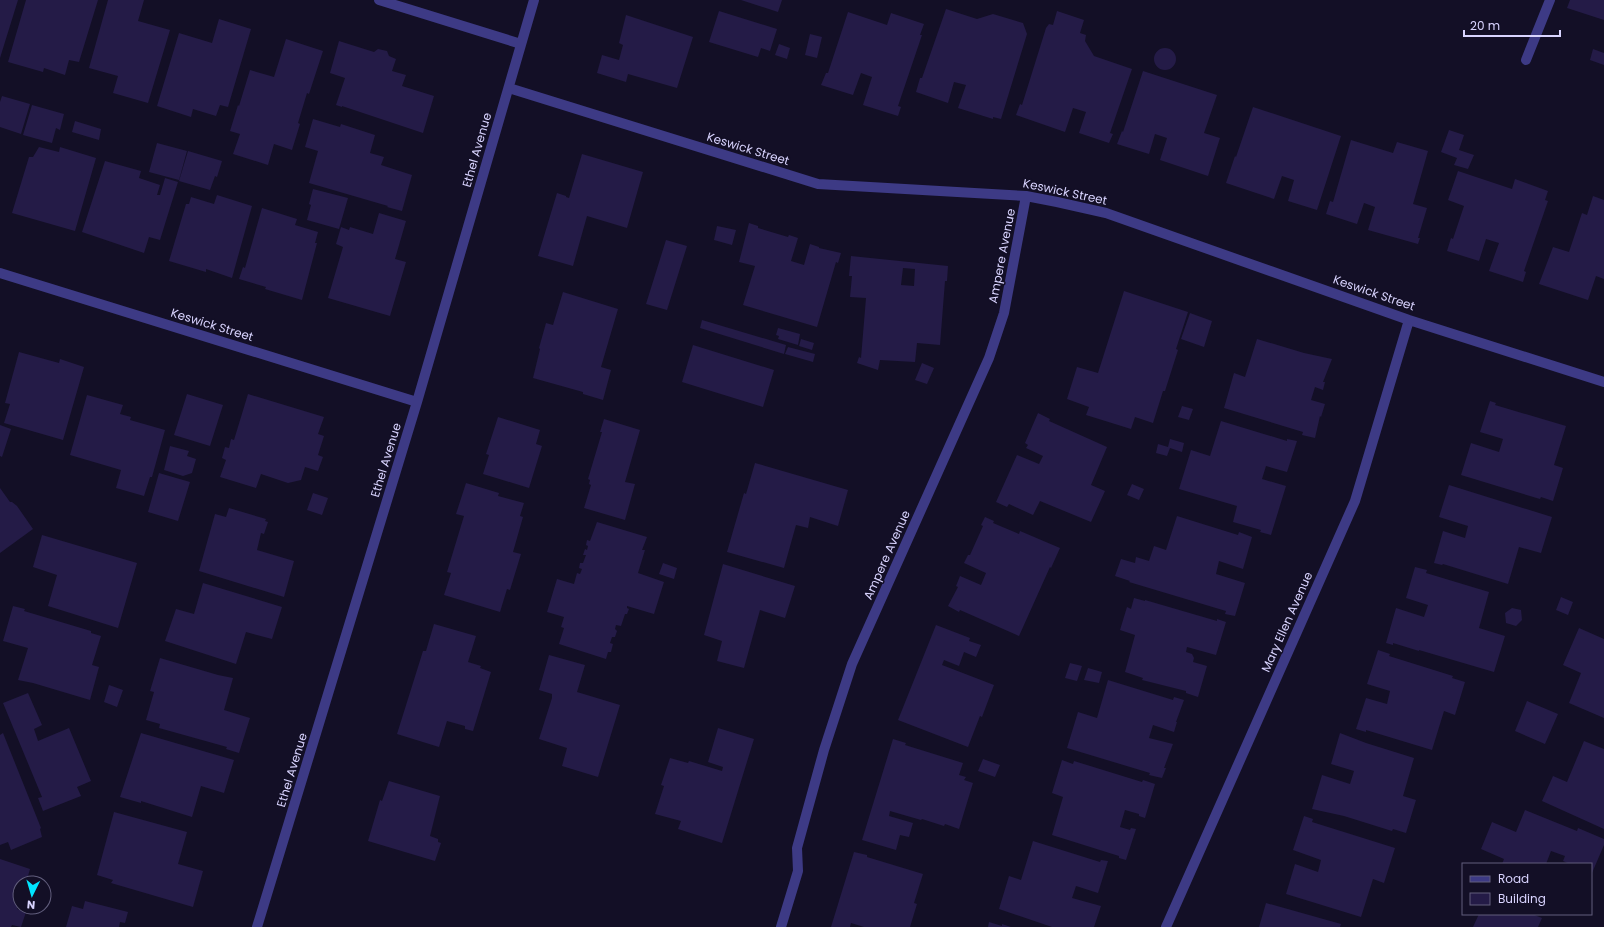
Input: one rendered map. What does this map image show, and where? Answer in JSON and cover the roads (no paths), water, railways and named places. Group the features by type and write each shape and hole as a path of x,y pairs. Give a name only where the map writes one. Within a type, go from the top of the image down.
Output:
{"street":[{"path":"379,0 521,44"},
{"name":"Ethel Avenue","path":"257,927 417,402 534,0"},
{"path":"1526,60 1550,0"},
{"name":"Keswick Street","path":"509,88 818,184 1026,196 1106,213 1410,320 1604,382"},
{"name":"Ampere Avenue","path":"781,927 798,871 796,848 824,750 852,664 989,358 1004,313 1026,196"},
{"name":"Keswick Street","path":"0,273 417,402"},
{"name":"Mary Ellen Avenue","path":"1166,927 1355,501 1410,320"}]}
